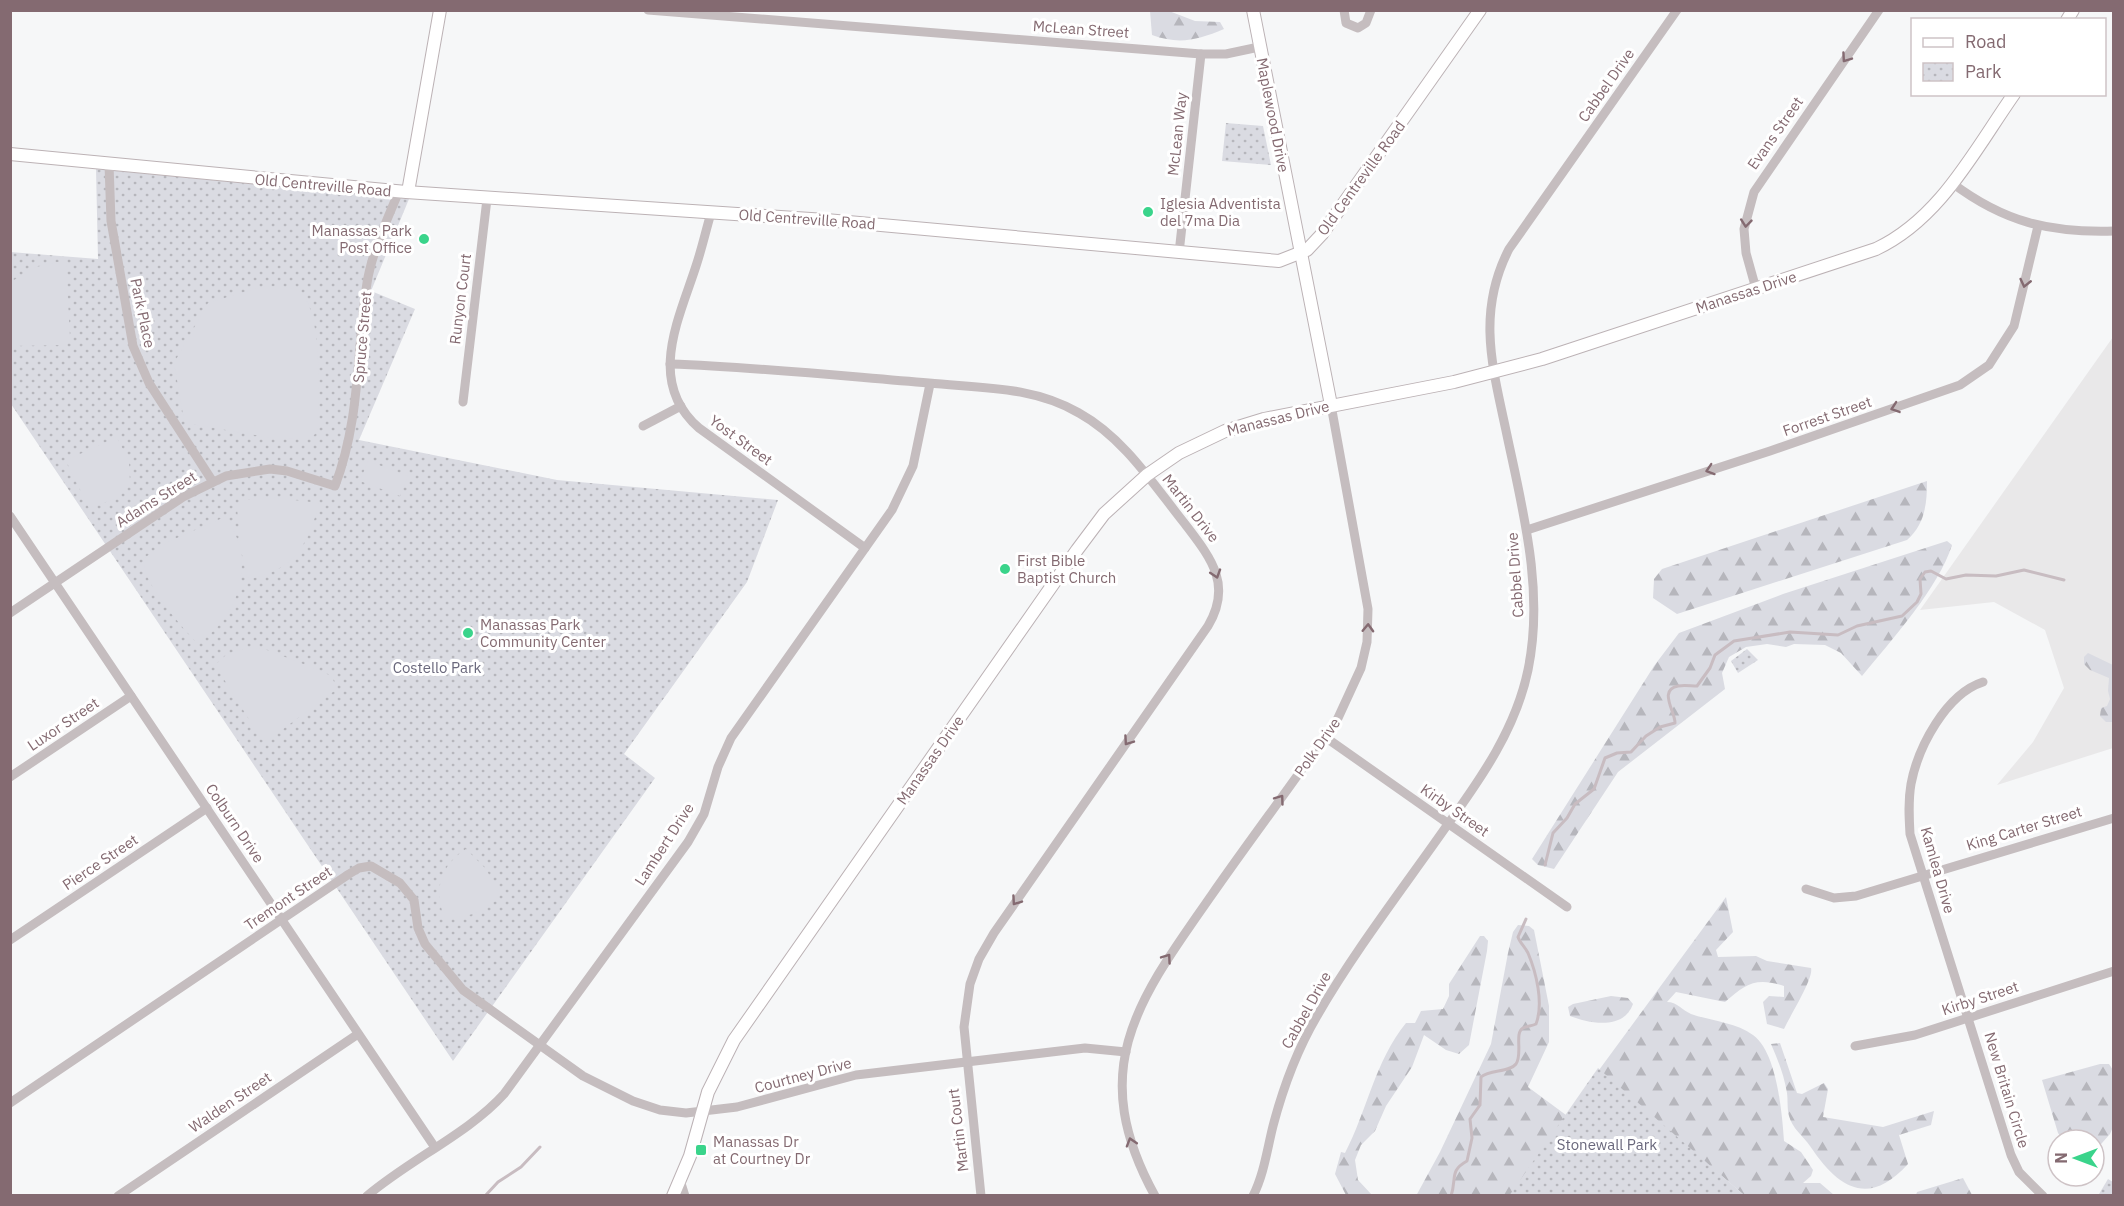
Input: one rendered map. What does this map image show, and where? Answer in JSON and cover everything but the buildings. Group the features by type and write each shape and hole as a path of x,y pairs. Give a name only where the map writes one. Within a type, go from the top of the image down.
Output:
{"main road":[{"name":"Spruce Street","path":"404,192 440,10"},
{"name":"Maplewood Drive","path":"1253,10 1300,254"},
{"name":"Old Centreville Road","path":"10,154 487,199 849,222 1267,261 1289,259 1300,254 1322,234 1480,10"},
{"name":"Manassas Drive","path":"673,1196 713,1077 741,1030 1077,550 1104,514 1147,475 1179,453 1225,430 1264,418 1494,373 1894,241 1923,220 1952,183 2013,96"},
{"name":"Polk Drive","path":"1300,254 1331,405"}],"street":[{"name":"McLean Street","path":"648,10 1201,54 1226,54 1260,47"},
{"path":"1344,10 1346,22 1358,28 1366,22 1371,10"},
{"name":"Cabbel Drive","path":"1253,1196 1263,1172 1275,1116 1288,1077 1311,1027 1339,980 1486,769 1523,692 1532,644 1534,612 1527,530 1494,373 1489,321 1495,282 1509,249 1677,10"},
{"name":"Evans Street","path":"1756,288 1746,253 1744,229 1754,192 1879,10"},
{"name":"McLean Way","path":"1179,253 1201,54"},
{"name":"Park Place","path":"109,164 111,221 133,346 149,383 213,482"},
{"path":"1952,183 1995,211 2038,226 2079,232 2114,231"},
{"name":"Spruce Street","path":"335,486 345,459 358,393 368,279 404,192"},
{"name":"Runyon Court","path":"463,402 487,199"},
{"name":"Yost Street","path":"711,213 674,330 670,364 681,406 699,428 865,548"},
{"name":"Forrest Street","path":"1527,530 1960,385 1989,365 2010,334 2019,311 2038,226"},
{"name":"Martin Drive","path":"670,364 789,370 1019,391 1057,402 1105,431 1147,475 1210,558 1219,584 1216,609 1208,626 988,942 973,973 966,1003 966,1062"},
{"name":"Lambert Drive","path":"367,1196 497,1102 687,842 704,814 718,767 731,738 892,510 913,466 930,384"},
{"name":"Polk Drive","path":"1155,1196 1137,1160 1126,1122 1123,1082 1126,1052 1136,1014 1160,969 1325,737 1357,679 1364,657 1368,627 1365,582 1331,405"},
{"path":"643,426 681,406"},
{"name":"Adams Street","path":"10,613 183,497 213,482 242,471 270,469 287,471 335,486"},
{"name":"Colburn Drive","path":"10,516 434,1146"},
{"name":"Kamlea Drive","path":"1969,1018 1913,849 1909,816 1911,783 1933,729 1956,699 1983,682"},
{"name":"Luxor Street","path":"10,777 131,696"},
{"name":"Kirby Street","path":"1325,737 1567,908"},
{"name":"Pierce Street","path":"10,940 207,808"},
{"name":"King Carter Street","path":"1806,889 1822,896 1846,898 2114,818"},
{"name":"Tremont Street","path":"10,1103 359,868 376,867 408,891 417,911 421,937 463,990 540,1046"},
{"name":"Kirby Street","path":"1855,1046 1899,1040 2114,972"},
{"name":"New Britain Circle","path":"1969,1018 2011,1155 2019,1172 2043,1196"},
{"name":"Walden Street","path":"118,1196 358,1034"},
{"name":"Courtney Drive","path":"540,1046 583,1076 633,1101 680,1113 747,1106 827,1080 856,1075 1085,1048 1126,1052"},
{"name":"Martin Court","path":"966,1062 981,1196"},
{"path":"680,1180 685,1196"}],"shaded area":[{"path":"2113,337 2113,748 1997,785 2033,742 2064,688 2045,630 1994,602 1920,610"}],"green space":[{"path":"1150,11 1169,11 1195,21 1220,22 1224,29 1188,40 1162,38 1152,35"},
{"path":"1226,123 1263,126 1271,165 1222,161"},
{"name":"Costello Park","path":"96,169 409,199 371,291 415,309 359,440 557,480 778,500 747,582 624,754 655,778 453,1061 11,404 10,252 98,259"},
{"path":"57,262 66,263 70,338 64,345 11,346 11,282 32,268"},
{"path":"261,287 293,289 302,294 309,305 317,340 319,381 317,432 310,439 272,438 186,423 184,420 174,363 208,303"},
{"path":"117,437 129,462 130,484 115,499 89,508 67,463 69,459"},
{"path":"368,461 408,476 400,496 360,481"},
{"path":"1927,481 1924,513 1918,527 1907,540 1677,614 1653,598 1654,579 1662,569"},
{"path":"268,497 319,503 310,531 289,562 265,575 250,579 247,577 241,550 241,578 233,603 219,625 197,643 172,615 155,591 144,568 144,558 170,541 227,516 241,547 237,508 241,501"},
{"path":"1947,541 1952,545 1937,578 1913,613 1862,676 1841,653 1825,645 1794,644 1786,647 1767,644 1746,647 1729,657 1722,673 1725,689 1618,772 1554,869 1538,865 1532,859 1654,666 1679,633 1783,594"},
{"path":"250,647 267,650 324,672 332,677 337,689 267,741 262,740 215,665 227,654"},
{"path":"1747,649 1758,660 1738,673 1731,661"},
{"path":"2088,653 2113,665 2113,722 2106,722 2100,716 2101,708 2107,706 2110,699 2109,678 2090,670 2084,664 2084,657"},
{"path":"466,849 486,869 499,893 497,900 473,914 446,920 440,900 441,880 450,863"},
{"path":"1726,897 1733,932 1716,950 1718,957 1756,956 1767,961 1811,968 1809,980 1784,1029 1767,1024 1763,1002 1769,996 1784,997 1784,986 1774,983 1751,984 1725,1002 1676,992 1667,1002 1691,1014 1739,1027 1761,1043 1768,1055 1777,1084 1784,1141 1801,1152 1813,1170 1811,1176 1803,1183 1820,1183 1834,1195 1744,1195 1717,1172 1704,1166 1671,1195 1416,1196 1440,1152 1491,1044 1508,953 1513,932 1518,925 1529,926 1534,930 1549,1006 1549,1042 1528,1087 1566,1115"},
{"path":"1480,936 1484,936 1488,941 1487,951 1469,1045 1459,1054 1446,1050 1424,1035 1412,1067 1386,1106 1375,1131 1361,1145 1355,1160 1358,1180 1372,1195 1346,1195 1335,1174 1341,1152 1345,1153 1353,1137 1386,1053 1406,1023 1415,1023 1421,1011 1443,1009 1449,996 1449,984"},
{"path":"1611,996 1628,998 1633,1004 1622,1018 1606,1023 1596,1023 1570,1016 1568,1007 1573,1004"},
{"path":"1780,1043 1797,1093 1802,1094 1824,1083 1828,1089 1823,1117 1883,1127 1934,1111 1931,1125 1899,1135 1908,1164 1894,1177 1881,1185 1868,1189 1856,1188 1844,1183 1833,1174 1790,1120 1784,1080 1771,1044"},
{"path":"2100,1064 2109,1064 2113,1070 2113,1127 2110,1134 2106,1138 2106,1128 2056,1128 2042,1080"},
{"name":"Stonewall Park","path":"1598,1068 1744,1195 1509,1196"},
{"path":"1963,1178 1972,1195 1916,1195 1917,1192"},
{"path":"2108,1179 2113,1182 2113,1195 2099,1194 2103,1188 2106,1188"}],"waterway":[{"path":"1545,865 1553,833 1567,818 1575,804 1594,789 1605,758 1617,753 1631,752 1646,736 1660,727 1675,723 1669,702 1669,692 1678,686 1697,686 1710,668 1715,655 1734,641 1790,632 1838,635 1857,626 1902,616 1917,602 1921,594 1920,579 1925,572 1931,571 1946,579 1966,575 1996,576 2024,570 2064,580"},
{"path":"1451,1196 1454,1176 1458,1168 1467,1161 1472,1138 1470,1119 1480,1105 1481,1077 1513,1067 1519,1055 1520,1031 1536,1024 1539,1007 1536,978 1528,953 1518,937 1526,919"},
{"path":"485,1196 498,1182 521,1167 540,1147"}],"place":[{"name":"Iglesia Adventista del 7ma Dia","path":"1148,212"},
{"name":"Manassas Park Post Office","path":"424,239"},
{"name":"First Bible Baptist Church","path":"1005,569"},
{"name":"Manassas Park Community Center","path":"468,633"},
{"name":"Manassas Dr at Courtney Dr","path":"701,1150"}]}
